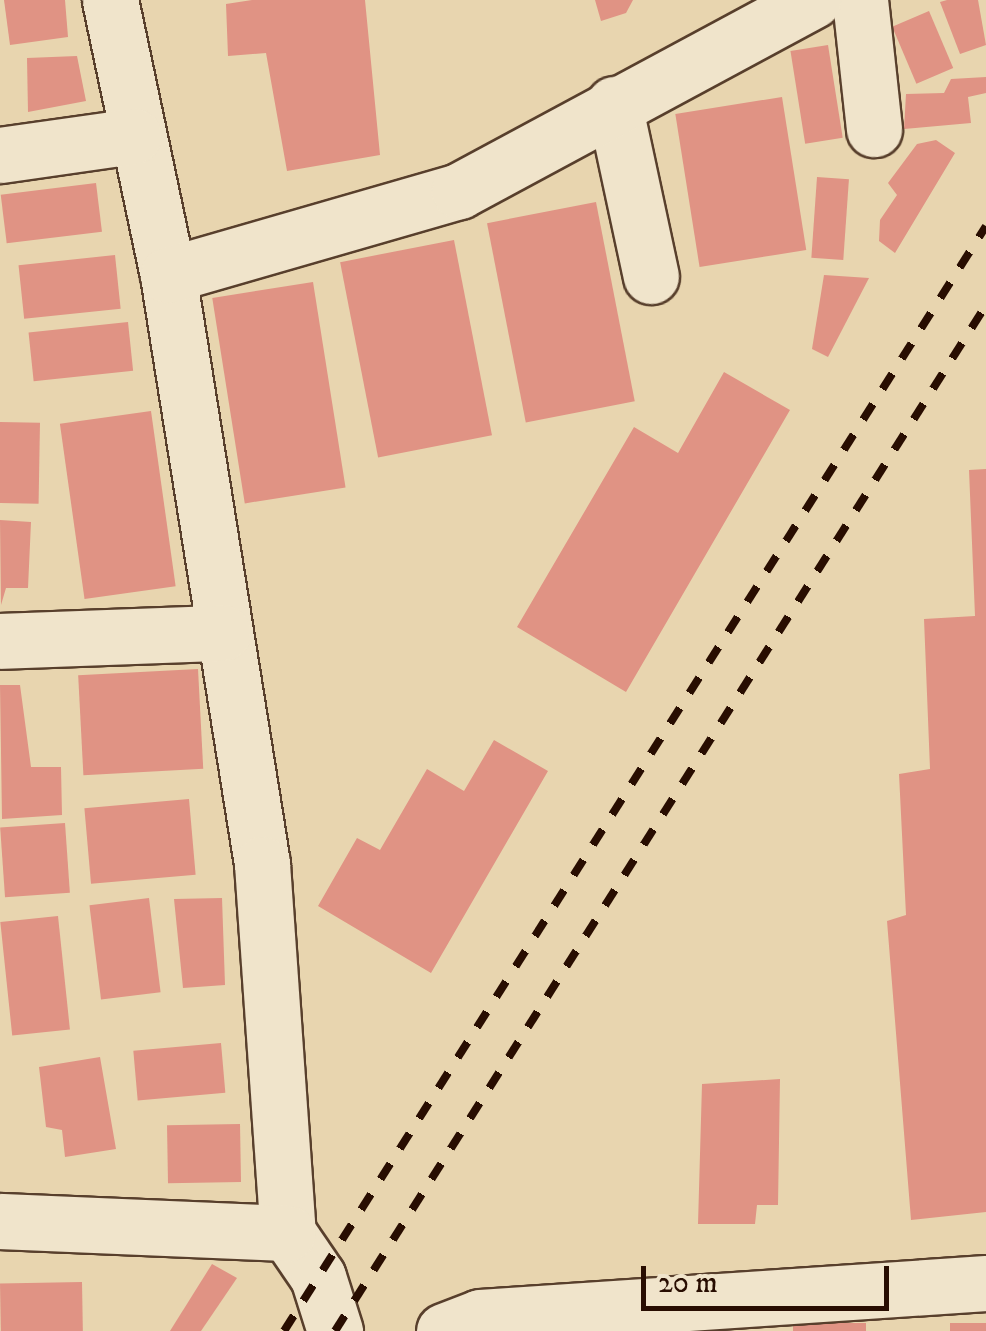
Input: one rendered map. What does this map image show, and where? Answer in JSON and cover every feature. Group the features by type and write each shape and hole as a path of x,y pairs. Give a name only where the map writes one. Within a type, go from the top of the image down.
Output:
{"street":[{"path":"110,0 134,136 168,275 262,864 288,1233 318,1277 335,1331"},
{"path":"168,275 459,192 614,104 813,0"},
{"path":"860,0 874,128"},
{"path":"614,104 651,276"},
{"path":"0,155 134,136"},
{"path":"0,641 224,633"},
{"path":"0,1221 288,1233"},
{"path":"444,1331 480,1317 897,1310 986,1283"}],"building":[{"path":"4,0 65,0 68,37 10,45"},
{"path":"252,0 365,0 380,155 287,171 266,53 228,56 226,4"},
{"path":"595,0 633,0 626,13 601,21"},
{"path":"978,0 986,45 960,54 940,2"},
{"path":"929,11 953,68 916,84 892,27"},
{"path":"828,45 843,138 805,144 790,51"},
{"path":"77,56 86,101 28,112 27,58"},
{"path":"986,77 986,93 968,97 971,123 904,129 906,94 944,93 951,79"},
{"path":"782,97 806,250 700,267 675,114"},
{"path":"936,140 955,153 895,253 879,241 880,220 897,195 888,183 917,144"},
{"path":"817,177 849,179 843,260 811,258"},
{"path":"96,183 102,232 7,243 1,195"},
{"path":"596,202 635,401 526,422 487,223"},
{"path":"454,240 492,435 378,457 340,262"},
{"path":"115,255 121,309 24,319 19,265"},
{"path":"824,275 869,278 828,357 812,349"},
{"path":"313,282 346,487 245,503 212,298"},
{"path":"128,322 133,371 34,381 29,332"},
{"path":"724,372 790,410 626,692 517,627 634,427 678,453"},
{"path":"151,411 176,586 85,599 60,424"},
{"path":"0,422 40,423 39,504 0,503"},
{"path":"986,469 986,1212 911,1220 887,921 906,915 899,774 930,769 924,619 975,616 969,470"},
{"path":"0,520 31,522 28,588 6,588 1,605"},
{"path":"198,669 203,769 83,775 78,675"},
{"path":"0,685 20,685 31,767 61,767 62,815 2,819"},
{"path":"494,740 548,771 431,973 318,906 357,838 380,850 427,769 464,791"},
{"path":"189,799 196,875 91,884 84,808"},
{"path":"65,823 70,893 5,897 0,828"},
{"path":"149,898 161,992 101,1000 89,905"},
{"path":"222,898 225,985 183,988 174,899"},
{"path":"58,916 70,1029 12,1035 0,922"},
{"path":"221,1043 225,1093 138,1100 133,1051"},
{"path":"100,1057 116,1149 65,1157 62,1130 46,1127 39,1067"},
{"path":"780,1079 778,1205 757,1205 755,1224 698,1224 702,1084"},
{"path":"240,1124 241,1182 168,1183 167,1125"},
{"path":"212,1264 237,1278 201,1331 170,1331"},
{"path":"82,1282 83,1331 1,1331 0,1283"},
{"path":"793,1323 866,1323 866,1331 793,1331"},
{"path":"950,1323 986,1323 986,1331 950,1331"}],"railway":[{"path":"284,1331 986,226"},
{"path":"335,1331 986,305"}]}
